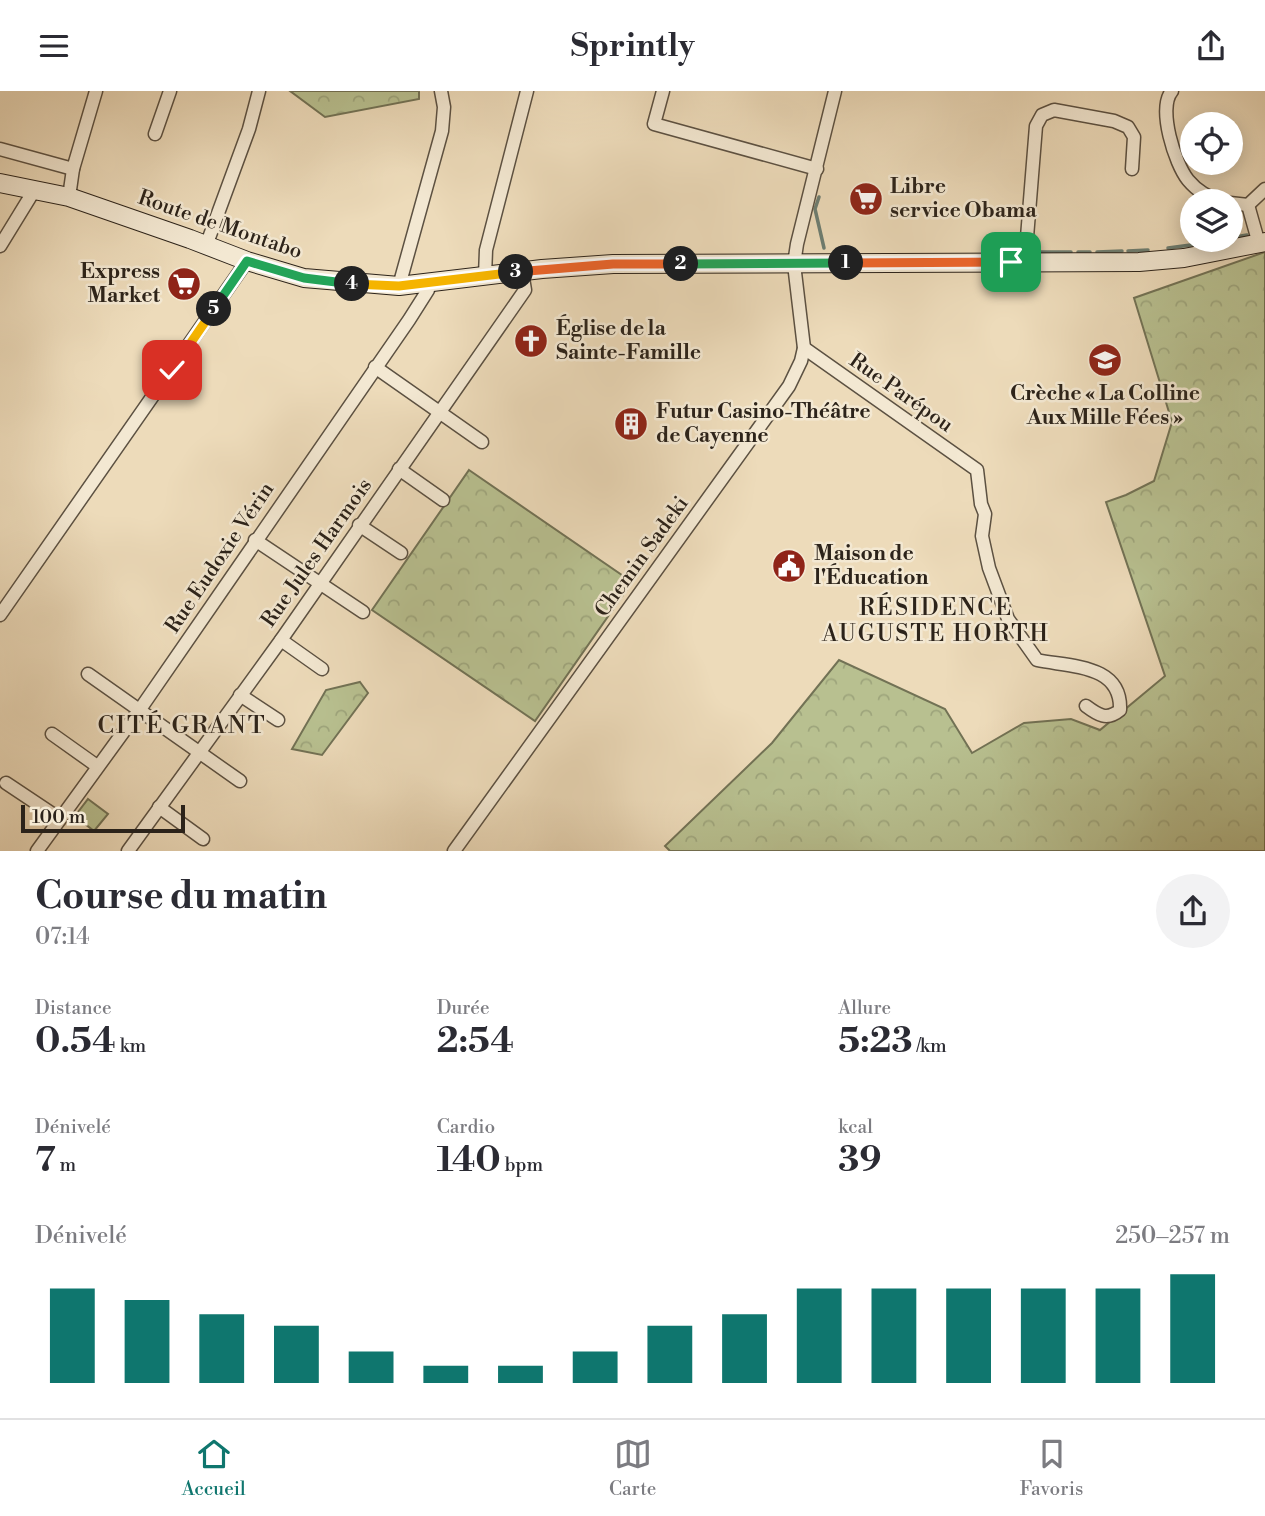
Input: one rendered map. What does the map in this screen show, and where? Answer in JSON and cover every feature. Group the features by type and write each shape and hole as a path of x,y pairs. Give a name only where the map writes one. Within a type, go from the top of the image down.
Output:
{"main road":[{"name":"Route de Montabo","path":"0,183 69,197 247,261 304,278 399,286 613,264 1139,262 1184,258 1262,243"}],"street":[{"path":"69,197 96,91"},
{"path":"155,134 170,91"},
{"path":"206,246 249,129 259,91"},
{"path":"399,286 442,131 445,116 441,91"},
{"path":"485,276 486,250 527,91"},
{"path":"663,91 654,124 817,169"},
{"name":"Chemin Sadeki","path":"453,851 789,386 802,361 804,348 794,264 835,91"},
{"path":"1172,91 1167,97 1165,110 1167,125 1186,178 1197,189"},
{"path":"1025,262 1036,126 1042,115 1058,111 1125,124 1134,137 1132,170"},
{"path":"0,149 74,169"},
{"path":"0,246 34,189"},
{"path":"1243,204 1248,205 1265,189"},
{"path":"1248,205 1262,243"},
{"path":"0,615 247,261"},
{"name":"Rue Jules Harmois","path":"128,851 281,640 525,290 522,272"},
{"name":"Rue Eudoxie Vérin","path":"37,851 140,709 376,367 428,290 429,283"},
{"name":"Rue Parépou","path":"804,348 977,470 981,504 985,514 982,536 993,581 1008,619 1037,660 1102,673 1111,681 1118,695 1120,711 1114,716 1106,717 1086,706"},
{"path":"376,367 482,442"},
{"path":"399,469 443,500"},
{"path":"359,526 401,553"},
{"path":"255,540 363,611"},
{"path":"281,640 322,669"},
{"path":"88,674 240,781"},
{"path":"240,695 278,720"},
{"path":"52,734 97,766"},
{"path":"6,783 60,819"},
{"path":"159,807 203,839"}],"green space":[{"path":"290,91 419,91 419,99 325,117"},
{"path":"1265,252 1265,851 670,851 665,846 772,743 839,660 945,709 972,753 1024,723 1071,719 1100,730 1165,676 1106,502 1154,481 1172,422 1134,298"},
{"path":"469,470 632,582 535,721 372,610"},
{"path":"360,682 368,693 322,755 292,749 326,690"},
{"path":"88,799 108,814 94,831 75,816"}],"waterway":[{"path":"819,197 815,209 824,248"},
{"path":"1243,236 1247,235"},
{"path":"1168,248 1180,246"},
{"path":"1128,251 1148,250"},
{"path":"1097,252 1122,251"},
{"path":"1036,252 1071,252"},
{"path":"1078,252 1090,252"}],"place":[{"name":"Libre service Obama","path":"866,199"},
{"name":"Express Market","path":"184,284"},
{"name":"Église de la Sainte-Famille","path":"531,341"},
{"name":"Crèche « La Colline Aux Mille Fées »","path":"1105,360"},
{"name":"Futur Casino-Théâtre de Cayenne","path":"631,424"},
{"name":"Maison de l'Éducation","path":"789,566"}],"district":[{"name":"RÉSIDENCE AUGUSTE HORTH","path":"936,621"},
{"name":"CITÉ GRANT","path":"182,726"}],"route":[{"path":"172,370 247,261 304,278 399,286 542,269 613,264 1011,262"}]}
